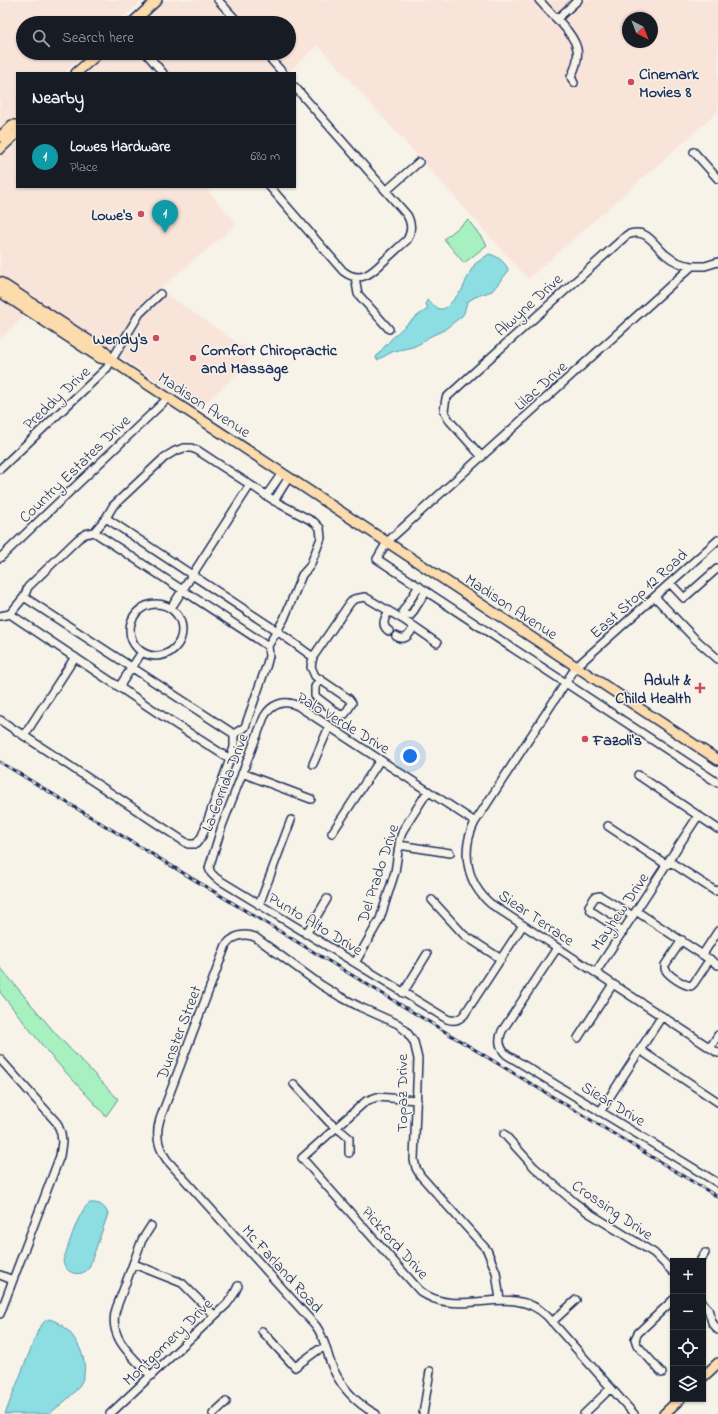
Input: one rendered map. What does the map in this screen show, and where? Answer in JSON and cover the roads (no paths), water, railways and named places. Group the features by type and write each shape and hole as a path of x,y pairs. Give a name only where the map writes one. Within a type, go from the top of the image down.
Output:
{"main road":[{"path":"140,16 157,0"},
{"path":"77,72 91,60"},
{"path":"0,137 12,125 16,125"},
{"path":"0,149 16,134"},
{"name":"Madison Avenue","path":"0,282 105,351 111,360 168,398 718,760"},
{"name":"Madison Avenue","path":"0,292 100,358 111,360"},
{"path":"706,1374 718,1363"},
{"path":"664,1414 677,1402"}],"street":[{"path":"218,0 233,16"},
{"path":"539,0 571,35 576,45 578,60 571,77 574,83"},
{"path":"557,19 578,0"},
{"path":"152,60 162,72"},
{"path":"271,60 282,72"},
{"path":"271,188 348,275 356,277 364,276 374,271 410,236 411,222 407,215 296,88"},
{"path":"694,152 716,174"},
{"path":"386,191 419,162"},
{"name":"Alwyne Drive","path":"482,457 449,420 444,411 446,398 627,235 634,232 644,234 672,259 682,264 692,266"},
{"path":"692,266 705,266 718,262"},
{"name":"Lilac Drive","path":"419,586 377,559 387,542 692,266"},
{"path":"356,277 358,294 389,329"},
{"name":"Preddy Drive","path":"0,469 107,368 140,313 160,294"},
{"name":"Country Estates Drive","path":"0,558 168,398"},
{"path":"0,616 10,614 24,597 28,587 78,539 85,534 94,532 106,518 113,506 165,457 184,448 196,450 274,501 316,523 320,528 321,535 310,566 302,575 284,618 268,646 270,656 245,727 234,734"},
{"path":"266,496 285,475"},
{"path":"274,501 285,475"},
{"path":"171,608 250,485"},
{"path":"106,518 277,631 313,657"},
{"path":"94,532 268,646"},
{"name":"East Stop 12 Road","path":"576,667 718,540"},
{"path":"670,583 684,598 718,568"},
{"path":"405,618 403,611 419,586 718,783"},
{"path":"405,618 411,615 426,591"},
{"path":"24,597 234,734"},
{"path":"320,679 315,687 315,696 340,714 344,714 352,703 349,699 320,679 315,676 311,667 313,657 354,599 365,597 389,611 405,618 414,627 437,643"},
{"path":"655,597 694,638 718,659"},
{"path":"150,604 161,604 171,608 177,614 182,623 182,632 178,644 172,651 163,655 151,656 142,652 134,645 130,636 130,625 134,616 141,608 150,604"},
{"path":"389,611 383,624 389,631"},
{"path":"10,614 230,759"},
{"path":"396,636 402,639 406,638 414,627"},
{"path":"119,687 142,652"},
{"path":"24,736 75,657"},
{"name":"Siear Terrace","path":"576,667 470,832 466,848 468,867 472,879 478,891 489,903 718,1053"},
{"name":"Palo Verde Drive","path":"279,704 294,704 475,822"},
{"name":"La Corrida Drive","path":"214,876 210,871 209,866 242,773 265,715 270,709 279,704"},
{"path":"0,720 188,844 197,843 202,836 234,747 234,734"},
{"path":"313,764 329,727"},
{"path":"332,833 380,760"},
{"path":"242,773 311,799"},
{"path":"638,775 718,830"},
{"name":"Del Prado Drive","path":"355,964 380,919 395,872 399,845 405,827 428,791"},
{"name":"Mayhew Drive","path":"596,972 698,816"},
{"path":"259,905 291,820"},
{"name":"Mayhew Drive","path":"608,826 668,863"},
{"path":"399,845 450,854"},
{"path":"668,863 712,890 718,890"},
{"name":"Punto Alto Drive","path":"214,876 306,934 447,1019 456,1021 464,1015 501,959"},
{"path":"623,932 590,910 589,906 595,897 600,896 635,913 682,940 718,964"},
{"path":"306,934 327,899"},
{"path":"432,900 464,935 501,959 523,925"},
{"path":"703,954 718,931"},
{"name":"Topaz Drive","path":"238,936 247,935 254,937 329,990 360,1007 391,1020 402,1027 411,1037 417,1051 418,1064 414,1160 416,1168 487,1250 496,1272 500,1300"},
{"name":"Dunster Street","path":"159,1145 157,1132 158,1124 192,1034 226,945 231,939 238,936"},
{"path":"682,940 665,965 665,970 667,973 686,985 691,986 710,960"},
{"name":"Siear Drive","path":"558,948 502,1031 499,1038 503,1050 507,1055 718,1183"},
{"path":"403,993 427,954"},
{"path":"578,1038 613,984"},
{"path":"600,1112 662,1016"},
{"path":"710,1048 718,1035"},
{"path":"640,1050 718,1102"},
{"path":"0,1059 55,1120 62,1139 60,1156 0,1314"},
{"path":"294,1084 329,1122 349,1139 349,1153"},
{"path":"336,1128 366,1101 373,1098 417,1100"},
{"name":"Pickford Drive","path":"336,1128 302,1158 416,1287 434,1299 450,1303 516,1300 529,1304 540,1310 634,1414"},
{"name":"Crossing Drive","path":"504,1134 539,1171 574,1202 589,1213 654,1253 670,1269"},
{"name":"Mc Farland Road","path":"159,1145 167,1160 316,1326 322,1336 332,1366 345,1388 359,1403 376,1414"},
{"path":"151,1226 142,1240 116,1309 114,1325 122,1345 151,1376"},
{"path":"702,1258 705,1253"},
{"path":"134,1264 182,1283 214,1315"},
{"path":"0,1275 13,1280"},
{"name":"Montgomery Drive","path":"110,1414 230,1299 238,1286"},
{"path":"552,1322 576,1300"},
{"path":"662,1373 638,1346 635,1339 638,1333 670,1303"},
{"path":"706,1307 712,1322 718,1330"},
{"path":"262,1331 295,1367 318,1350 326,1347"},
{"path":"423,1414 430,1371"},
{"path":"584,1414 611,1388"},
{"path":"212,1414 226,1402"}],"water":[{"path":"489,254 500,259 508,269 507,273 492,291 475,297 467,302 462,316 444,330 413,347 394,351 377,360 376,357 393,337 414,318 428,309 426,304 427,300 439,309 447,307 462,290 475,264"},
{"path":"90,1203 101,1205 108,1214 89,1268 78,1274 70,1272 64,1265 63,1261 78,1220 86,1206"},
{"path":"49,1319 57,1322 65,1328 78,1344 84,1363 82,1381 72,1395 49,1414 5,1414 39,1328"}],"railway":[{"path":"0,762 718,1197"}],"place":[{"name":"Cinemark Movies 8","path":"631,82"},
{"name":"Lowe's","path":"141,214"},
{"name":"Lowes Hardware","path":"165,233"},
{"name":"Wendy's","path":"156,338"},
{"name":"Comfort Chiropractic and Massage","path":"193,358"},
{"name":"Adult & Child Health","path":"700,688"},
{"name":"Fazoli's","path":"585,739"}]}
